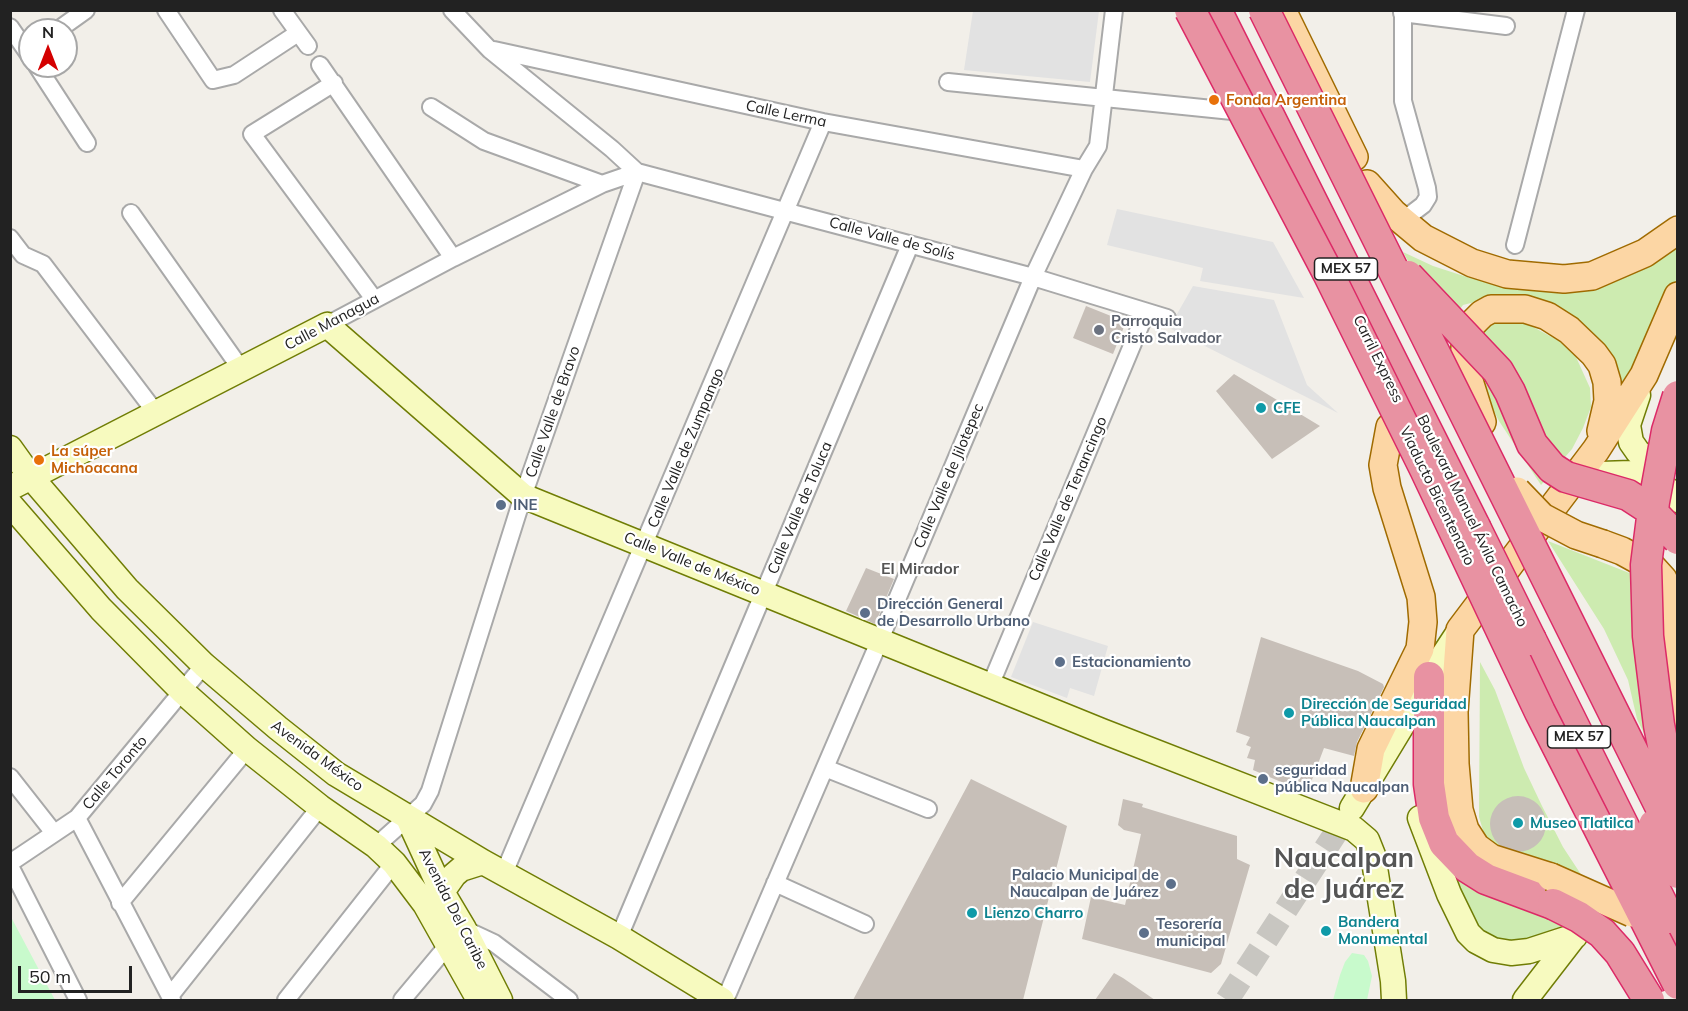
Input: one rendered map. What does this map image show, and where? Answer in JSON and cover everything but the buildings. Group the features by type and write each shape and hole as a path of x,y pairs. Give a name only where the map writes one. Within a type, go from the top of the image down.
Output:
{"highway":[{"name":"Viaducto Bicentenario","path":"1190,10 1328,273 1425,469 1540,712 1677,984"},
{"name":"Carril Express","path":"1205,10 1677,966"},
{"name":"Boulevard Manuel Ávila Camacho","path":"1216,10 1388,354 1501,504"},
{"name":"Boulevard Manuel Ávila Camacho","path":"1249,10 1299,112 1501,504 1554,626 1627,833 1673,927"},
{"path":"1264,10 1677,842"},
{"path":"1299,112 1343,135"},
{"path":"1381,244 1424,294 1498,371 1510,392 1532,444 1552,468 1566,477 1628,495 1654,514 1677,539"},
{"path":"1332,310 1388,354"},
{"path":"1677,396 1654,502 1646,565 1648,636 1659,725 1677,820"},
{"name":"Boulevard Manuel Ávila Camacho","path":"1554,626 1649,785 1677,873"},
{"path":"1425,687 1429,784 1434,818 1444,843 1467,867 1486,879 1552,891 1579,917 1602,933 1620,953 1649,1000"}],"main road":[{"path":"1181,10 1390,427 1507,670 1676,1000"},
{"name":"Boulevard Manuel Ávila Camacho","path":"1282,10 1482,422 1501,504"},
{"path":"1367,184 1402,221 1440,248 1473,263 1508,274 1564,279 1592,276 1645,253 1677,230"},
{"path":"1677,296 1644,375 1628,425 1631,442 1638,452 1648,459 1669,462 1677,458"},
{"path":"1482,422 1466,371 1464,357 1466,339 1471,325 1491,309 1525,309 1546,316 1569,330 1602,365 1608,382 1608,401 1596,450"},
{"name":"Calle Valle de México","path":"327,325 523,496 1102,731 1357,809"},
{"name":"Calle Managua","path":"20,482 327,325"},
{"path":"1357,809 1425,687 1460,630 1563,490 1596,450 1644,375"},
{"path":"1390,427 1383,465 1387,488 1421,597 1423,622 1420,649 1371,749 1357,809 1373,855 1394,1000"},
{"name":"Avenida México","path":"10,448 20,482 204,665 336,774 483,862 620,937 724,1000"},
{"path":"1563,490 1601,474 1631,473 1650,478 1671,492 1677,500"},
{"path":"10,504 101,609 183,692 247,749 320,807 376,846"},
{"path":"1501,504 1542,517 1576,535 1623,551 1653,568 1664,579 1671,596 1676,663 1677,724"},
{"path":"1460,630 1454,712 1455,764 1459,810 1465,830 1476,847 1491,858 1552,891 1632,913"},
{"path":"1425,687 1415,771 1418,806 1422,826 1437,867 1468,933 1476,941 1493,950 1511,953 1529,951 1575,936"},
{"path":"1649,785 1677,812"},
{"path":"1525,1000 1677,804"},
{"name":"Avenida Del Caribe","path":"408,818 434,898 494,1000"},
{"name":"Avenida Del Caribe","path":"376,846 434,898"},
{"path":"434,898 461,869 483,862"}],"street":[{"path":"166,10 213,80 234,75 303,40 282,10"},
{"path":"452,10 490,50 637,172"},
{"name":"Calle Valle de Jilotepec","path":"724,1000 879,642 1033,277 1084,169 1098,146 1114,10"},
{"path":"1515,245 1576,10"},
{"path":"1402,221 1423,205 1428,197 1428,188 1403,101 1402,12 1506,26"},
{"name":"Calle Lerma","path":"490,50 824,122 1084,169"},
{"path":"320,65 453,258"},
{"path":"45,78 87,142"},
{"path":"948,82 1232,111"},
{"path":"334,83 252,135 374,299"},
{"path":"431,107 484,141 602,184"},
{"name":"Calle Valle de Zumpango","path":"504,873 824,122"},
{"name":"Calle Managua","path":"327,325 453,258 602,184 637,172"},
{"name":"Calle Valle de Solís","path":"637,172 1033,277 1167,318"},
{"name":"Calle Valle de Bravo","path":"376,846 423,804 430,791 523,496 637,172"},
{"path":"131,213 241,369"},
{"path":"10,238 23,255 43,264 156,413"},
{"name":"Calle Valle de Toluca","path":"620,937 910,245"},
{"name":"Calle Valle de Tenancingo","path":"990,686 1146,312"},
{"name":"Calle Toronto","path":"10,864 77,818 204,665"},
{"path":"120,903 247,749"},
{"path":"825,768 928,808"},
{"path":"10,777 54,833"},
{"path":"77,818 171,998 320,807"},
{"path":"286,1000 394,863"},
{"path":"10,864 78,1000"},
{"path":"775,883 865,924"},
{"path":"402,1000 456,937 494,943 569,1000"}],"green space":[{"path":"1677,238 1677,275 1673,295 1619,400 1613,371 1498,296 1463,305 1446,328 1403,252 1433,266 1470,278 1513,286"},
{"path":"1487,321 1522,321 1559,341 1576,357 1590,388 1591,407 1583,428 1572,449 1541,485 1499,421 1471,367"},
{"path":"1548,541 1642,578 1654,754 1637,719 1628,680 1604,629"},
{"path":"1480,662 1495,690 1524,768 1542,806 1563,847 1582,876 1487,844 1479,817"},
{"path":"1448,865 1579,922 1520,948 1477,933"},
{"path":"11,917 55,1000 11,1000"},
{"path":"1352,953 1364,955 1368,961 1372,976 1367,1000 1333,1000 1345,962"}],"shaded area":[{"path":"973,11 1099,11 1090,82 964,70"},
{"path":"1117,209 1273,242 1304,298 1200,281 1203,268 1107,245"},
{"path":"1193,286 1274,300 1307,385 1338,413 1169,328"},
{"name":"Estacionamiento","path":"1033,622 1108,646 1094,696 1070,688 1067,698 1011,677"}],"tunnel":[{"path":"1227,1000 1352,808"}],"place":[{"name":"Fonda Argentina","path":"1214,100"},
{"name":"Parroquia Cristo Salvador","path":"1099,330"},
{"name":"CFE","path":"1261,408"},
{"name":"La súper Michoacana","path":"39,460"},
{"name":"INE","path":"501,505"},
{"name":"Dirección General de Desarrollo Urbano","path":"865,613"},
{"name":"Estacionamiento","path":"1060,662"},
{"name":"Dirección de Seguridad Pública Naucalpan","path":"1289,713"},
{"name":"seguridad pública Naucalpan","path":"1263,779"},
{"name":"Museo Tlatilca","path":"1518,823"},
{"name":"Palacio Municipal de Naucalpan de Juárez","path":"1171,884"},
{"name":"Lienzo Charro","path":"972,913"},
{"name":"Bandera Monumental","path":"1326,931"},
{"name":"Tesorería municipal","path":"1144,933"}],"district":[{"name":"El Mirador","path":"920,569"},
{"name":"Naucalpan de Juárez","path":"1344,874"}]}
